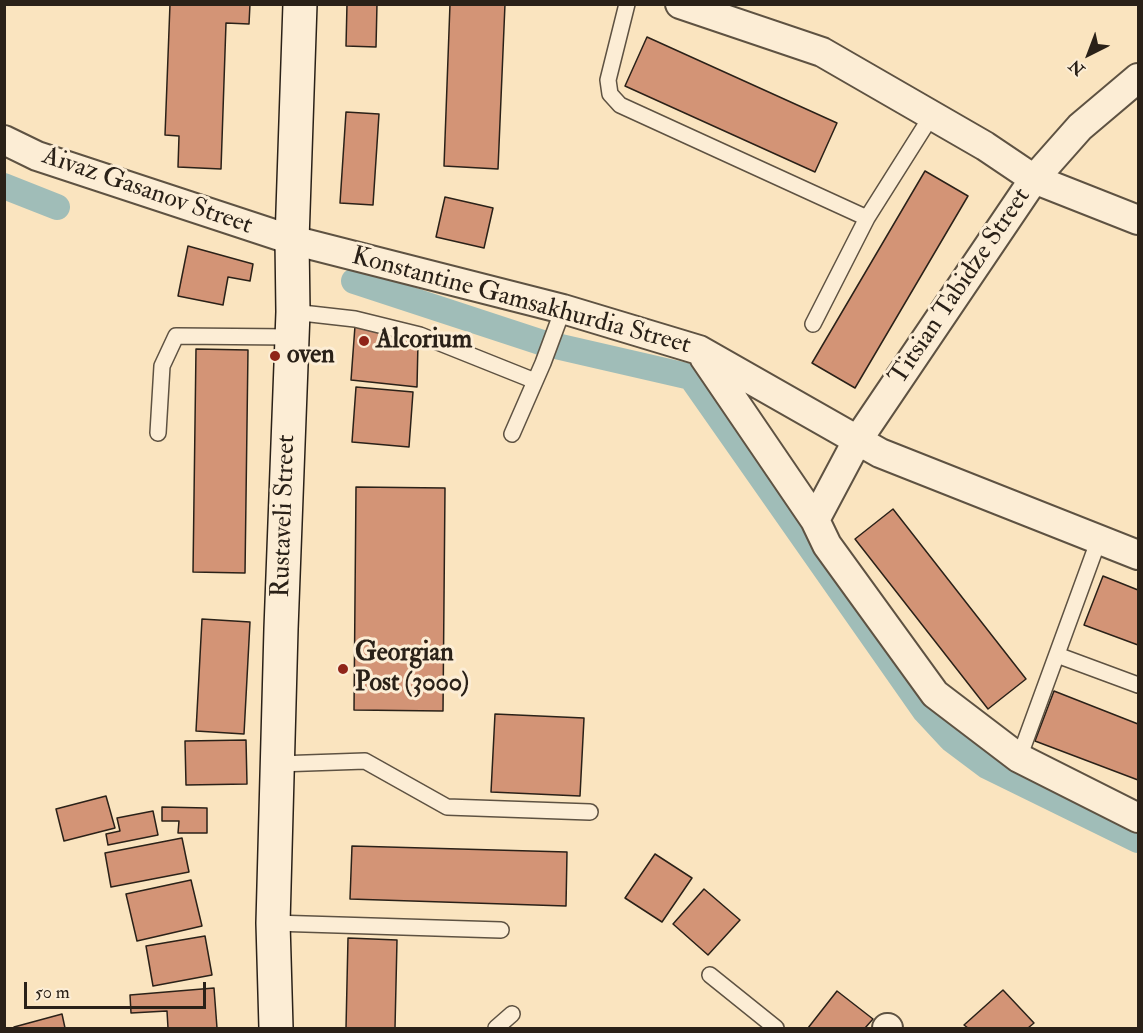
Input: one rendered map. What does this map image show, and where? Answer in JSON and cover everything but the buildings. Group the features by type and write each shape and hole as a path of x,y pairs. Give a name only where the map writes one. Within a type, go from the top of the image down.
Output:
{"main road":[{"name":"Rustaveli Street","path":"276,1029 273,923 300,4"}],"street":[{"path":"680,4 822,52 985,146 1034,178 1138,220"},
{"name":"Titsian Tabidze Street","path":"815,520 857,441 1034,178 1080,127 1138,78"},
{"name":"Aivaz Gasanov Street","path":"4,140 37,156 292,240"},
{"name":"Konstantine Gamsakhurdia Street","path":"292,240 559,320 699,350 880,453 1138,555"},
{"path":"699,350 815,520 826,545 935,694 1019,758 1138,818"}],"lane":[{"path":"627,4 608,80 610,94 620,105 867,218"},
{"path":"813,324 867,218 932,115"},
{"path":"158,434 162,366 176,336 355,319 420,335 535,381"},
{"path":"512,434 559,320"},
{"path":"1019,758 1100,539"},
{"path":"1057,655 1138,685"},
{"path":"278,764 365,761 447,807 590,812"},
{"path":"273,923 501,930"},
{"path":"710,975 776,1029"},
{"path":"496,1029 512,1014"}],"waterway":[{"path":"4,186 57,207"},
{"path":"354,281 543,343 691,377 925,711 951,739 987,766 1138,840"}],"place":[{"name":"Alcorium","path":"364,341"},
{"name":"oven","path":"275,356"},
{"name":"Georgian Post (3000)","path":"343,669"}]}
